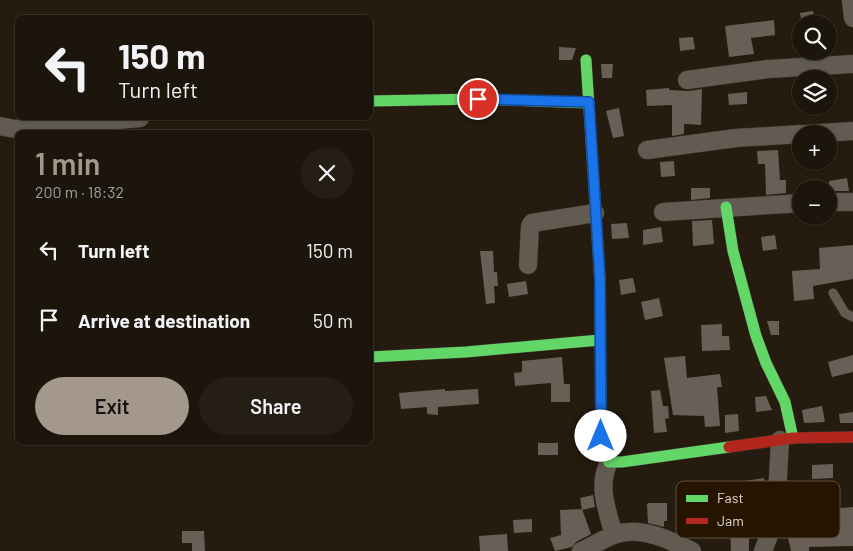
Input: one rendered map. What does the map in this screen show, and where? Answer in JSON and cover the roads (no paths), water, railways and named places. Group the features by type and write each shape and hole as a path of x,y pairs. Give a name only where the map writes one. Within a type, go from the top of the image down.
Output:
{"street":[{"path":"851,0 853,18"},
{"path":"586,60 600,280 601,436 609,462"},
{"path":"687,80 768,68 853,64"},
{"path":"373,101 478,99 589,102"},
{"path":"0,126 15,129 117,120"},
{"path":"837,132 853,131"},
{"path":"647,150 736,138 792,135"},
{"path":"837,202 853,202"},
{"path":"664,212 792,204"},
{"path":"726,208 732,251 756,336 766,363 785,402 786,439 779,481"},
{"path":"528,265 530,226 532,223 595,213"},
{"path":"373,357 466,352 600,340"},
{"path":"609,462 622,462 786,439 853,437"},
{"path":"609,462 604,473 603,486 614,535"},
{"path":"581,551 622,532 636,532 670,540 692,551"},
{"path":"763,551 768,538"}],"lane":[{"path":"833,293 845,313 853,317"}]}
